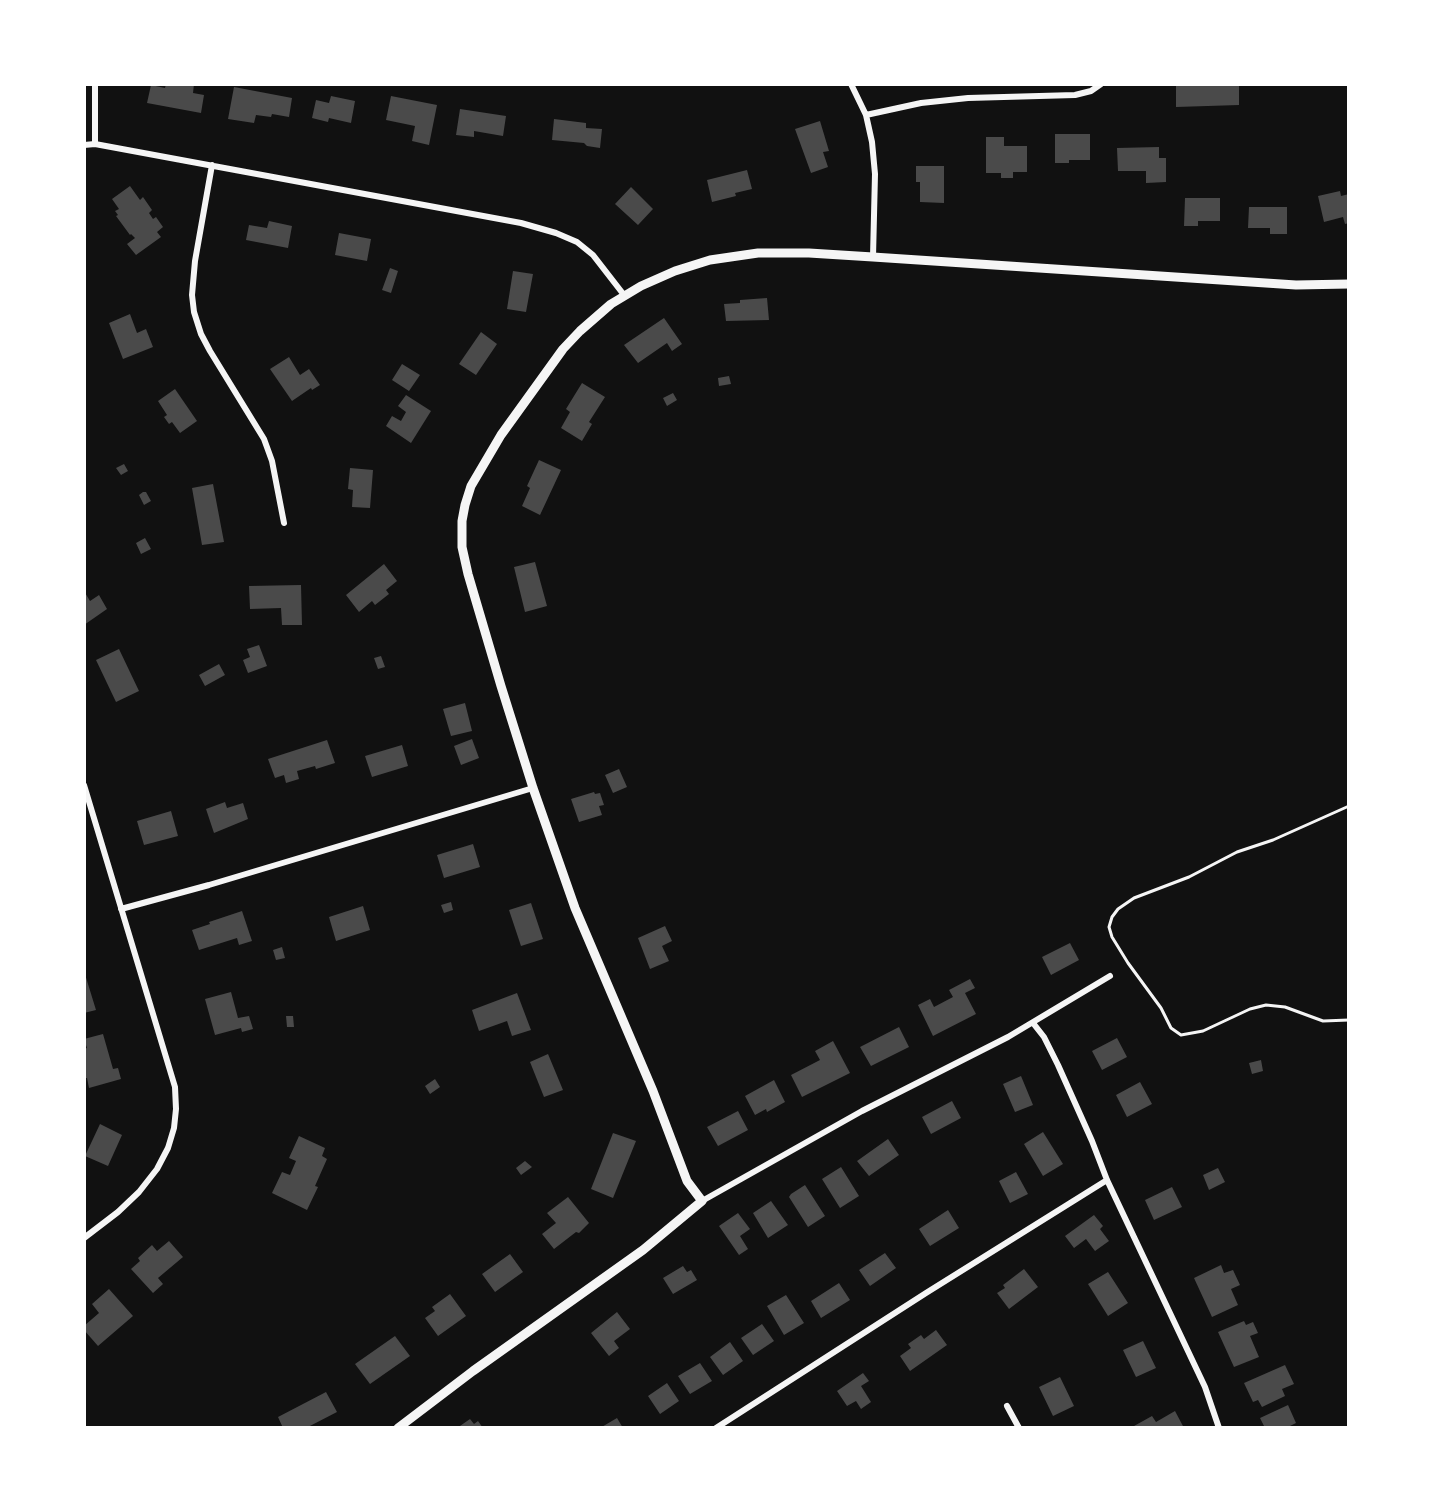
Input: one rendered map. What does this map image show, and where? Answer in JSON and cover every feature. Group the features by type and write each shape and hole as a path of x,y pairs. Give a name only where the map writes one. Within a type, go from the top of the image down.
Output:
{"street":[{"path":"94,144 95,84"},
{"path":"851,84 866,115 872,142 875,174 873,257"},
{"path":"866,115 921,103 957,99 1075,95 1091,91 1101,84"},
{"path":"84,145 94,144 212,165 521,223 577,242 593,255 624,295"},
{"path":"212,165 195,261 192,295 194,312 201,334 210,351 264,439 272,461 284,523"},
{"path":"702,1202 687,1181 653,1091 575,908 533,788 468,574 462,535 465,505 471,486 485,460 545,372 580,331 624,295 675,271 710,260 734,256 792,253 1296,285 1349,284"},
{"path":"84,784 175,1087 176,1108 174,1128 168,1148 157,1169 139,1192 118,1212 84,1238"},
{"path":"121,909 220,882 533,788"},
{"path":"398,1428 473,1371 643,1250 702,1202 862,1111 1033,1023 1110,976"},
{"path":"1033,1023 1044,1037 1058,1065 1092,1140 1107,1180 1205,1387 1219,1428"},
{"path":"716,1428 1107,1180"},
{"path":"1007,1406 1019,1428"}],"path":[{"path":"1349,806 1273,840 1238,852 1189,877 1134,898 1118,909 1109,927 1112,937 1161,1008 1171,1028 1181,1035 1203,1030 1250,1009 1266,1005 1286,1007 1323,1021 1349,1020"}],"building":[{"path":"166,84 194,84 193,93 204,95 201,113 147,103 151,85 165,88"},
{"path":"1176,84 1239,85 1239,105 1176,107"},
{"path":"234,87 292,98 289,117 272,114 271,117 256,115 254,123 228,119"},
{"path":"331,96 355,101 351,123 329,118 328,122 312,118 316,100 329,103"},
{"path":"391,96 437,105 429,145 412,141 415,126 386,120"},
{"path":"460,109 506,116 503,136 474,131 474,137 456,135"},
{"path":"554,119 586,123 586,128 602,129 600,148 587,146 584,143 552,140"},
{"path":"820,121 829,151 823,152 828,167 811,173 795,129"},
{"path":"1055,134 1090,134 1090,160 1055,163"},
{"path":"986,137 1004,137 1004,146 1027,146 1027,172 1013,172 1013,178 1001,178 1001,173 986,173"},
{"path":"1159,147 1159,158 1166,158 1166,182 1146,183 1146,171 1118,171 1117,148"},
{"path":"916,166 944,166 944,203 920,202 920,182 916,182"},
{"path":"747,170 752,189 712,202 707,180"},
{"path":"130,186 140,200 143,197 152,210 149,213 153,219 156,217 163,227 157,232 161,237 136,255 127,244 135,238 130,235 116,216 118,215 115,211 119,209 112,199"},
{"path":"631,187 653,209 638,225 615,204"},
{"path":"1340,191 1341,196 1349,194 1349,223 1345,224 1343,217 1324,222 1318,196"},
{"path":"1185,198 1220,198 1220,221 1198,221 1198,226 1184,226"},
{"path":"1249,207 1287,207 1287,234 1270,234 1270,228 1248,228"},
{"path":"269,221 292,226 288,248 246,240 249,225 267,228"},
{"path":"339,233 371,239 367,261 335,255"},
{"path":"390,268 398,271 391,293 382,290"},
{"path":"513,271 533,274 526,312 507,309"},
{"path":"767,298 769,320 726,321 724,304"},
{"path":"130,314 137,333 146,329 153,347 123,359 109,323"},
{"path":"664,318 682,344 672,351 667,343 638,363 624,345"},
{"path":"481,332 497,344 476,375 459,364"},
{"path":"289,357 300,375 309,369 320,385 312,390 311,388 292,401 270,369"},
{"path":"402,364 420,375 409,391 392,380"},
{"path":"729,376 731,384 719,386 718,378"},
{"path":"582,383 605,397 589,422 592,424 582,441 561,428 570,412 566,409"},
{"path":"175,389 197,421 180,433 172,422 169,424 164,417 167,415 158,401"},
{"path":"673,393 677,400 667,406 663,398"},
{"path":"406,395 431,411 411,443 386,426 392,416 401,421 406,412 398,406"},
{"path":"539,460 561,470 540,515 522,506 530,488 527,486"},
{"path":"124,464 128,471 121,475 116,468"},
{"path":"350,468 373,470 370,508 352,507 353,490 348,489"},
{"path":"213,484 224,542 202,545 192,488"},
{"path":"146,492 151,501 144,505 139,495"},
{"path":"145,538 151,549 141,554 136,543"},
{"path":"535,562 547,606 525,612 514,567"},
{"path":"384,564 397,581 386,590 389,594 375,605 372,601 359,612 346,595"},
{"path":"301,585 302,625 282,625 281,608 250,609 249,586"},
{"path":"84,591 90,601 99,595 107,609 84,625"},
{"path":"259,645 267,666 248,673 243,660 250,657 247,649"},
{"path":"119,649 139,691 116,702 96,660"},
{"path":"381,656 385,667 378,669 374,658"},
{"path":"219,664 225,675 205,686 199,675"},
{"path":"465,703 472,731 451,736 443,709"},
{"path":"472,739 479,758 461,765 454,746"},
{"path":"327,740 335,763 316,769 315,766 297,771 299,779 286,783 284,775 275,778 268,759"},
{"path":"402,745 408,766 372,777 365,756"},
{"path":"619,769 627,787 613,793 605,775"},
{"path":"594,792 595,794 600,793 604,805 599,806 602,815 579,822 571,799"},
{"path":"225,802 227,808 243,803 248,819 214,833 206,809"},
{"path":"171,811 178,836 144,845 137,821"},
{"path":"473,844 480,867 444,878 437,855"},
{"path":"451,902 453,910 444,913 441,905"},
{"path":"531,903 543,939 521,946 509,910"},
{"path":"363,906 370,930 336,941 329,917"},
{"path":"242,911 252,941 239,945 237,938 199,950 192,930"},
{"path":"665,926 672,941 662,946 669,961 650,969 638,938"},
{"path":"1070,943 1079,960 1051,975 1042,957"},
{"path":"282,947 285,958 276,960 273,950"},
{"path":"84,971 96,1010 84,1013"},
{"path":"970,979 975,988 965,993 976,1014 933,1036 918,1005 930,999 934,1007 953,997 949,990"},
{"path":"231,992 238,1018 249,1016 253,1029 242,1032 241,1028 215,1035 205,999"},
{"path":"517,993 531,1030 512,1036 507,1021 479,1031 472,1010"},
{"path":"286,1016 293,1016 294,1027 287,1027"},
{"path":"899,1027 909,1047 871,1066 860,1047"},
{"path":"103,1034 113,1069 118,1068 121,1079 89,1088 87,1078 84,1078 84,1049 87,1048 84,1039"},
{"path":"1117,1038 1127,1057 1102,1070 1092,1051"},
{"path":"833,1041 850,1073 802,1097 791,1075 820,1060 815,1051"},
{"path":"548,1054 563,1090 544,1097 530,1062"},
{"path":"1261,1060 1263,1071 1252,1074 1249,1063"},
{"path":"1021,1076 1033,1105 1015,1112 1003,1084"},
{"path":"435,1079 440,1087 430,1094 425,1086"},
{"path":"774,1080 785,1102 767,1112 766,1109 755,1115 745,1096"},
{"path":"1140,1082 1152,1104 1127,1117 1116,1095"},
{"path":"952,1101 961,1118 931,1134 922,1117"},
{"path":"738,1111 748,1130 718,1146 707,1127"},
{"path":"100,1124 122,1135 108,1166 85,1156"},
{"path":"1043,1132 1063,1164 1043,1176 1024,1144"},
{"path":"613,1133 636,1141 613,1198 591,1189"},
{"path":"299,1136 325,1148 322,1156 327,1159 315,1186 318,1187 307,1210 272,1193 282,1172 290,1175 296,1161 289,1158"},
{"path":"888,1139 899,1155 869,1176 857,1161"},
{"path":"525,1161 532,1167 521,1175 516,1168"},
{"path":"841,1167 859,1196 840,1208 822,1179"},
{"path":"1218,1168 1225,1182 1209,1190 1203,1175"},
{"path":"1016,1172 1028,1194 1010,1203 999,1181"},
{"path":"805,1185 825,1216 808,1227 789,1197"},
{"path":"1172,1187 1182,1207 1154,1220 1145,1200"},
{"path":"568,1197 589,1223 579,1233 576,1232 554,1249 542,1234 556,1223 547,1213"},
{"path":"771,1201 788,1225 768,1238 753,1213"},
{"path":"948,1210 959,1228 930,1246 919,1229"},
{"path":"738,1213 750,1229 740,1236 748,1249 739,1255 719,1226"},
{"path":"1094,1215 1103,1226 1100,1229 1109,1241 1095,1251 1086,1239 1074,1248 1065,1236"},
{"path":"169,1241 183,1257 158,1278 163,1284 153,1293 131,1269 140,1261 138,1258 152,1245 157,1251"},
{"path":"885,1253 896,1268 870,1286 859,1270"},
{"path":"510,1254 523,1272 495,1292 482,1274"},
{"path":"1221,1265 1224,1273 1233,1270 1240,1285 1231,1289 1238,1305 1212,1317 1194,1278"},
{"path":"683,1266 687,1272 691,1270 697,1280 673,1294 663,1278"},
{"path":"1024,1269 1038,1287 1009,1309 997,1293 1005,1288 1003,1285"},
{"path":"1108,1272 1128,1303 1108,1316 1088,1284"},
{"path":"839,1283 850,1300 821,1318 811,1301"},
{"path":"109,1289 133,1316 98,1346 84,1330 84,1326 99,1313 92,1304"},
{"path":"450,1294 466,1316 438,1336 425,1318 435,1311 432,1307"},
{"path":"786,1295 804,1323 784,1335 767,1306"},
{"path":"617,1312 630,1329 614,1341 619,1348 609,1356 591,1333"},
{"path":"1244,1321 1246,1325 1253,1322 1258,1333 1250,1336 1259,1357 1234,1367 1218,1332"},
{"path":"762,1324 774,1341 753,1355 741,1338"},
{"path":"936,1330 947,1345 910,1371 900,1356 911,1348 908,1344 921,1335 924,1339"},
{"path":"395,1336 410,1356 370,1384 355,1364"},
{"path":"1143,1341 1156,1368 1136,1377 1123,1350"},
{"path":"730,1342 743,1361 723,1375 710,1357"},
{"path":"700,1363 712,1381 690,1394 678,1376"},
{"path":"1285,1365 1294,1384 1282,1389 1285,1396 1262,1407 1258,1400 1253,1402 1244,1383"},
{"path":"863,1373 869,1381 861,1386 871,1402 861,1409 856,1401 847,1406 837,1391"},
{"path":"1060,1377 1074,1406 1053,1416 1039,1387"},
{"path":"667,1383 679,1401 660,1414 648,1396"},
{"path":"326,1392 337,1412 306,1428 283,1428 278,1417"},
{"path":"1288,1405 1296,1423 1286,1428 1265,1428 1260,1418"},
{"path":"1175,1411 1184,1428 1135,1428 1134,1426 1152,1416 1156,1422"},
{"path":"617,1418 623,1428 600,1428"},
{"path":"470,1419 474,1424 478,1421 483,1428 457,1428"}]}
